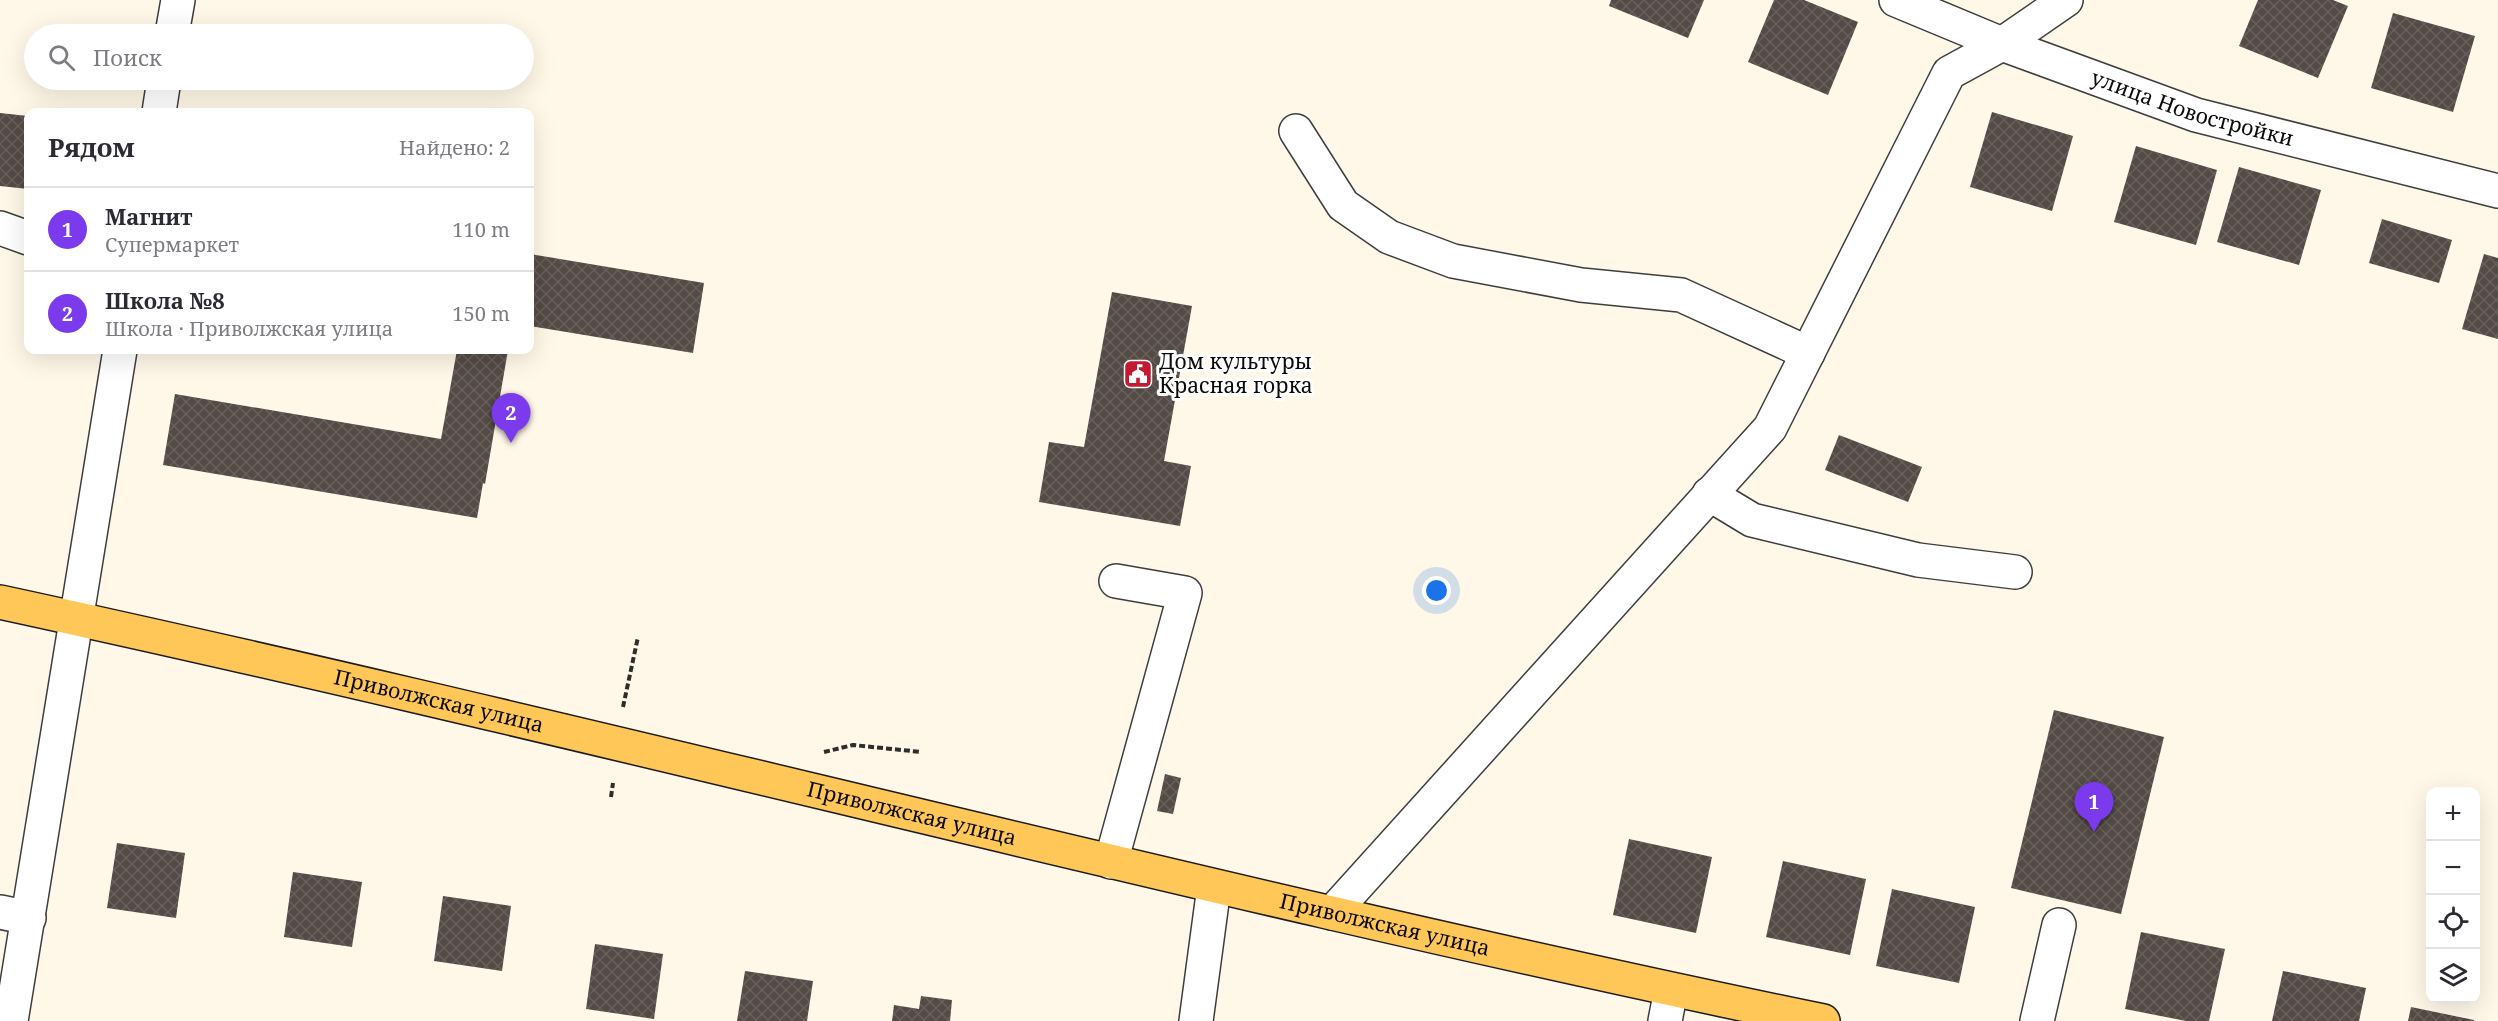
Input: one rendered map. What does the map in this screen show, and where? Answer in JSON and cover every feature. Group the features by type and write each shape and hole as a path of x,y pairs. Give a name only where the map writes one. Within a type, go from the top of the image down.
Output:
{"main road":[{"name":"Приволжская улица","path":"0,602 628,747 1214,887 1671,990 1823,1021"}],"street":[{"path":"174,24 178,0"},
{"name":"улица Новостройки","path":"1896,0 2002,44 2196,115 2498,191"},
{"path":"1332,913 1770,428 1949,73 2002,44 2066,0"},
{"path":"160,108 162,90"},
{"path":"1296,131 1343,205 1389,237 1453,261 1581,285 1681,295 1808,352"},
{"path":"0,228 24,237"},
{"path":"11,1021 15,915 76,619 119,354"},
{"path":"1709,495 1752,520 1918,560 2015,572"},
{"path":"1111,862 1185,593 1116,581"},
{"path":"1196,1021 1214,887"},
{"path":"2037,1021 2059,925"},
{"path":"1665,1021 1671,990"}],"building":[{"path":"1611,0 1704,0 1688,38 1609,6"},
{"path":"1774,0 1804,0 1858,22 1828,95 1748,62"},
{"path":"2258,0 2333,0 2348,6 2318,78 2239,46"},
{"path":"2393,13 2475,36 2453,112 2371,88"},
{"path":"1992,112 2073,136 2052,211 1970,187"},
{"path":"0,113 24,116 24,189 0,186"},
{"path":"2136,146 2217,170 2196,245 2114,222"},
{"path":"2239,167 2321,190 2299,265 2217,242"},
{"path":"2382,219 2452,240 2439,283 2369,263"},
{"path":"2484,254 2498,258 2498,339 2462,329"},
{"path":"534,255 704,283 693,353 534,327"},
{"name":"Дом культуры Красная горка","path":"1112,292 1192,306 1164,461 1191,466 1180,526 1039,502 1049,442 1084,447"},
{"path":"456,354 507,354 477,518 163,465 175,394 441,439"},
{"path":"1839,435 1922,467 1908,502 1825,470"},
{"path":"2054,710 2164,737 2121,914 2011,888"},
{"path":"1165,774 1181,778 1173,814 1157,811"},
{"path":"1629,839 1712,857 1696,933 1613,915"},
{"path":"117,843 185,853 176,918 107,908"},
{"path":"1783,861 1866,879 1850,955 1766,937"},
{"path":"293,872 362,882 352,947 284,937"},
{"path":"1892,889 1975,907 1959,983 1876,966"},
{"path":"443,896 511,906 502,971 434,961"},
{"path":"2141,932 2225,949 2209,1021 2186,1021 2125,1009"},
{"path":"595,944 663,954 654,1019 586,1009"},
{"path":"745,971 813,981 807,1021 737,1021"},
{"path":"2283,971 2366,988 2359,1021 2272,1021"},
{"path":"921,996 952,1000 950,1021 892,1021 894,1005 919,1009"},
{"path":"2411,1007 2474,1020 2474,1021 2408,1021"}],"place":[{"name":"Дом культуры Красная горка","path":"1138,374"},
{"name":"Школа №8","path":"511,443"},
{"name":"Магнит","path":"2094,832"}]}
